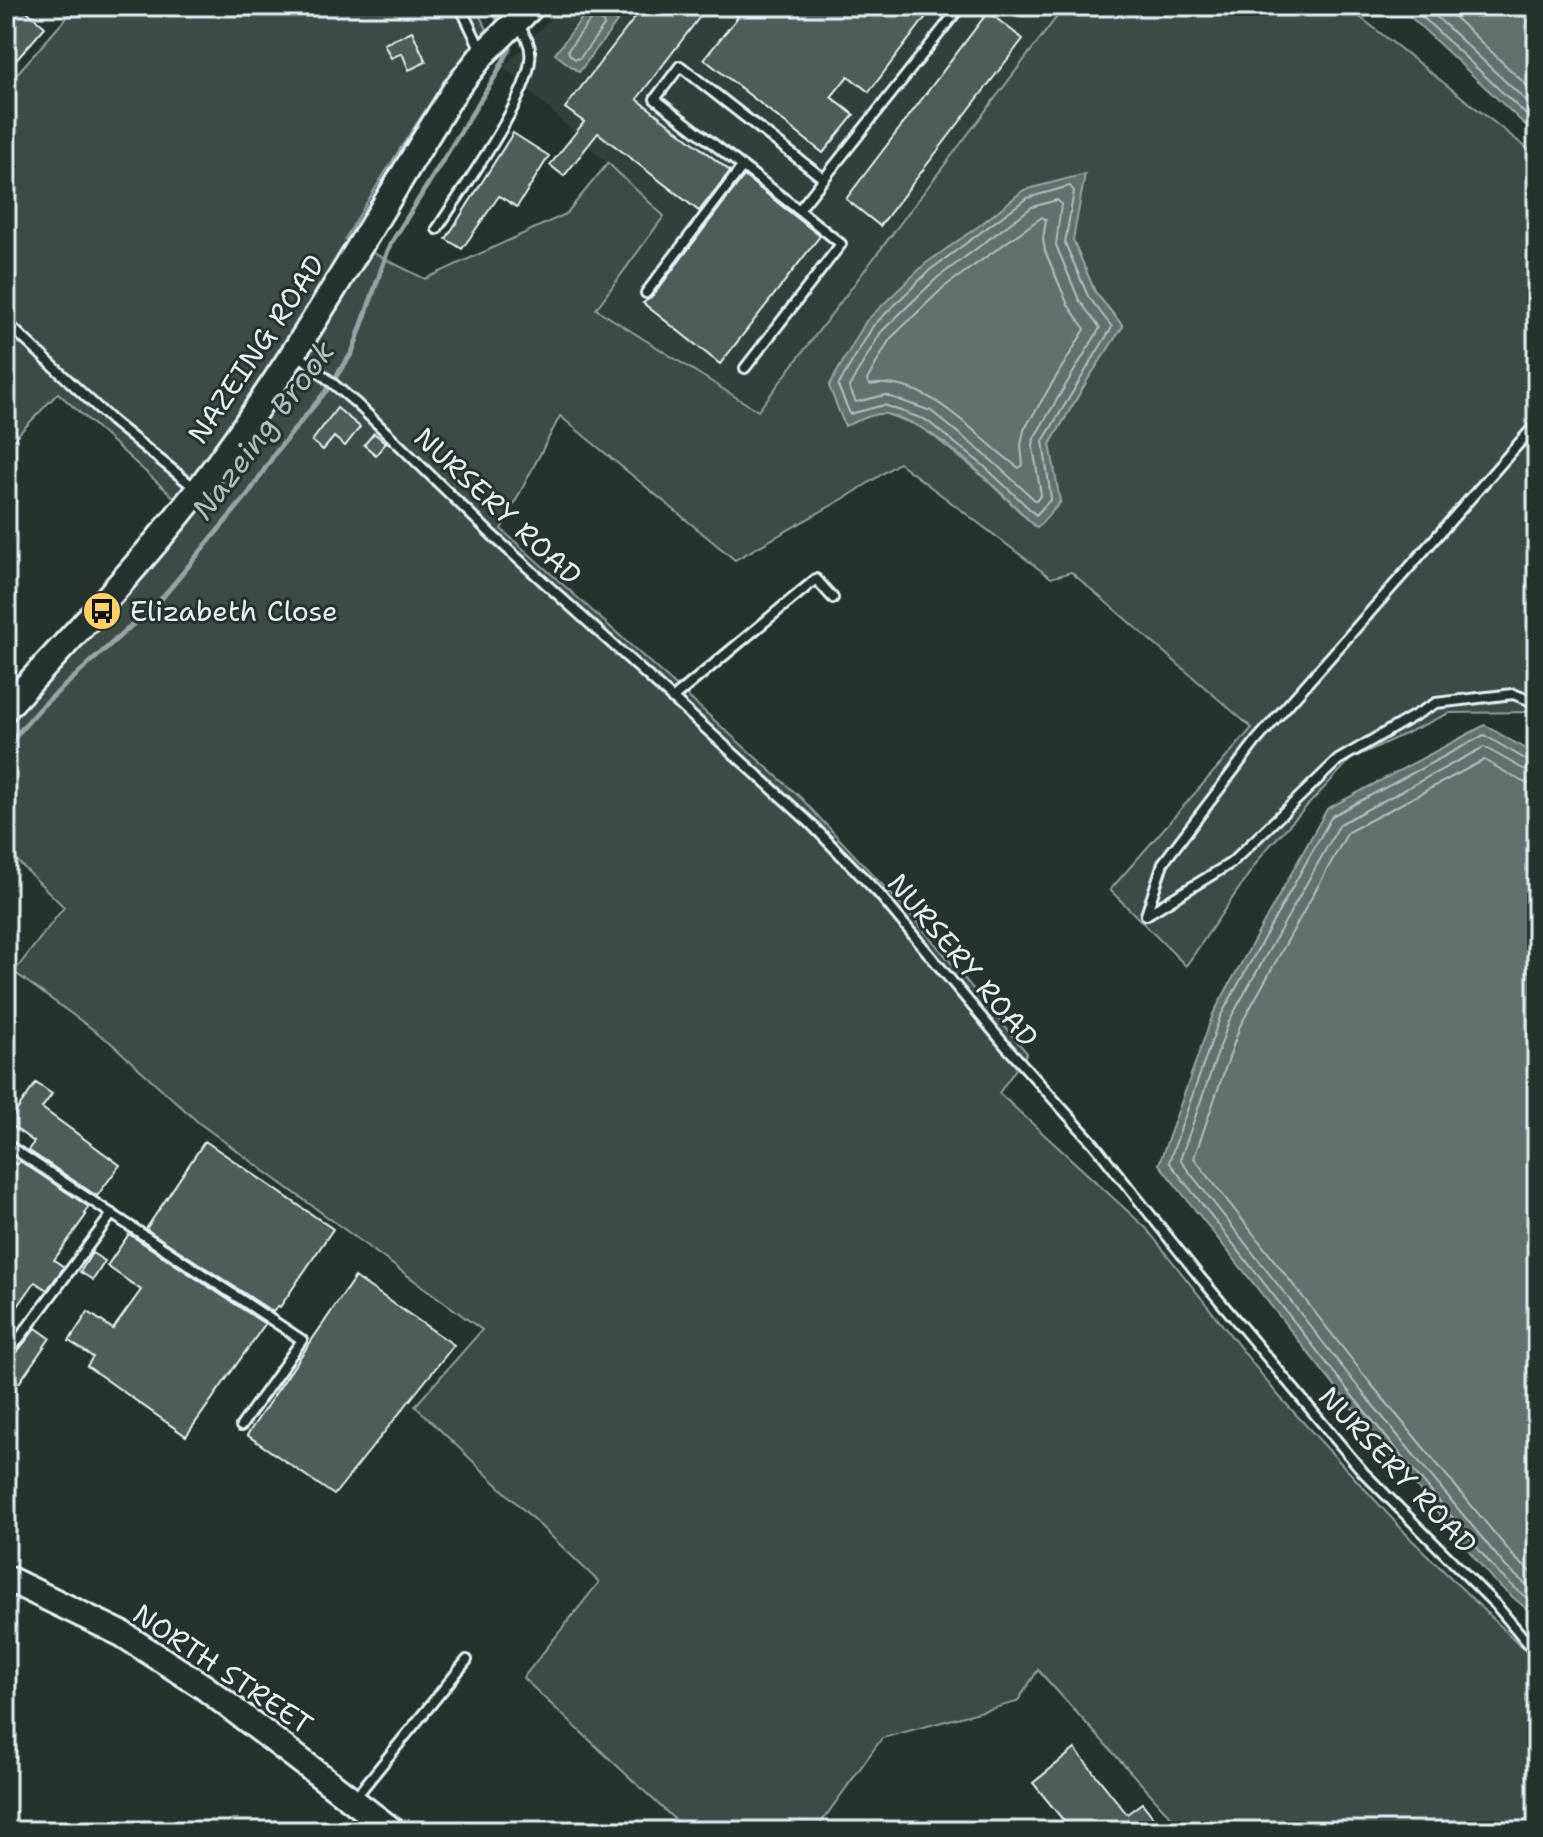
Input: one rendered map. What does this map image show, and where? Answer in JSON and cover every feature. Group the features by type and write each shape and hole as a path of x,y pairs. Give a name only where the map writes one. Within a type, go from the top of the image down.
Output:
{"main road":[{"name":"NAZEING ROAD","path":"6,708 112,592 198,490 295,352 448,102 483,54 523,14"},
{"name":"NORTH STREET","path":"6,1578 122,1634 204,1687 393,1831"}],"lane":[{"path":"460,6 483,54"},
{"path":"799,210 961,6"},
{"path":"437,229 514,106 529,70 529,47 524,33 523,14"},
{"path":"745,368 841,244 655,99 680,66 824,179"},
{"path":"646,293 742,167"},
{"path":"6,322 112,421 198,490"},
{"name":"NURSERY ROAD","path":"295,352 341,389 492,535 809,822 879,894 1004,1044 1094,1144 1199,1276 1364,1473 1496,1605 1537,1654"},
{"path":"1537,423 1256,741 1163,863 1146,915 1231,863 1338,760 1436,703 1513,694 1537,703"},
{"path":"672,699 816,579 833,598"},
{"path":"6,1144 302,1340 241,1426"},
{"path":"6,1356 112,1214"},
{"path":"353,1800 467,1660"}],"shaded area":[{"path":"77,6 474,6 487,29 412,131 345,239 425,279 566,214 608,163 664,216 596,309 758,411 1065,6 1346,6 1537,156 1537,712 1449,713 1351,759 1264,852 1186,966 1110,890 1252,728 1071,572 1051,578 899,463 850,495 735,560 560,416 501,529 801,798 917,922 1027,1053 999,1093 1146,1228 1277,1394 1411,1539 1530,1655 1537,1664 1537,1831 1184,1831 1038,1670 1017,1702 882,1738 815,1831 687,1831 523,1678 599,1582 415,1406 482,1330 199,1123 110,1042 14,972 64,907 6,850 6,697 177,500 58,393 6,447 6,86","holes":["1024,190 1073,240 1095,292 1123,326 1050,444 1060,503 1037,528 978,472 922,427 883,413 983,223"]},
{"path":"563,6 1065,6 758,411 596,309 664,216 504,67"}],"water":[{"path":"591,6 617,22 579,72 555,54"},
{"path":"1399,6 1513,6 1537,30 1537,136"},
{"path":"1085,174 1073,240 1095,292 1123,326 1050,444 1060,502 1037,528 967,461 906,420 881,414 845,426 829,386 866,321 925,264 1024,190"},
{"path":"1485,725 1537,756 1537,1618 1493,1580 1159,1164 1213,1014 1327,809"}],"building":[{"path":"6,6 21,6 45,27 6,72"},
{"path":"644,6 708,6 637,99 730,171 699,211 598,133 564,176 550,165 584,122 565,108"},
{"path":"724,6 934,6 869,92 848,76 831,97 854,115 823,153 704,59 738,17"},
{"path":"988,12 1023,39 880,226 846,199"},
{"path":"412,31 426,62 409,70 402,53 391,58 384,44"},
{"path":"513,133 549,156 517,207 499,196 462,249 446,239"},
{"path":"744,176 820,236 720,364 643,303 652,297"},
{"path":"337,408 360,427 345,446 334,437 323,450 312,441"},
{"path":"374,433 386,443 376,455 364,445"},
{"path":"36,1083 52,1094 42,1108 120,1165 97,1196 28,1150 34,1142 8,1123"},
{"path":"205,1141 333,1229 280,1307 273,1312 146,1229"},
{"path":"6,1157 17,1165 20,1161 89,1207 54,1260 64,1267 47,1290 35,1282 6,1323"},
{"path":"129,1234 265,1324 186,1436 87,1366 93,1357 69,1341 88,1312 113,1329 141,1290 107,1266"},
{"path":"92,1253 105,1261 93,1280 80,1272"},
{"path":"355,1277 454,1345 334,1495 247,1435"},
{"path":"36,1328 50,1338 19,1383 6,1374 6,1366"},
{"path":"1075,1749 1127,1814 1142,1803 1164,1831 1072,1831 1033,1783"}],"waterway":[{"name":"Nazeing Brook","path":"491,6 500,24"},
{"name":"Nazeing Brook","path":"6,747 41,707 162,598 249,493 276,452 326,391 352,353 390,245 510,48"}],"place":[{"name":"Elizabeth Close","path":"102,611"}]}
